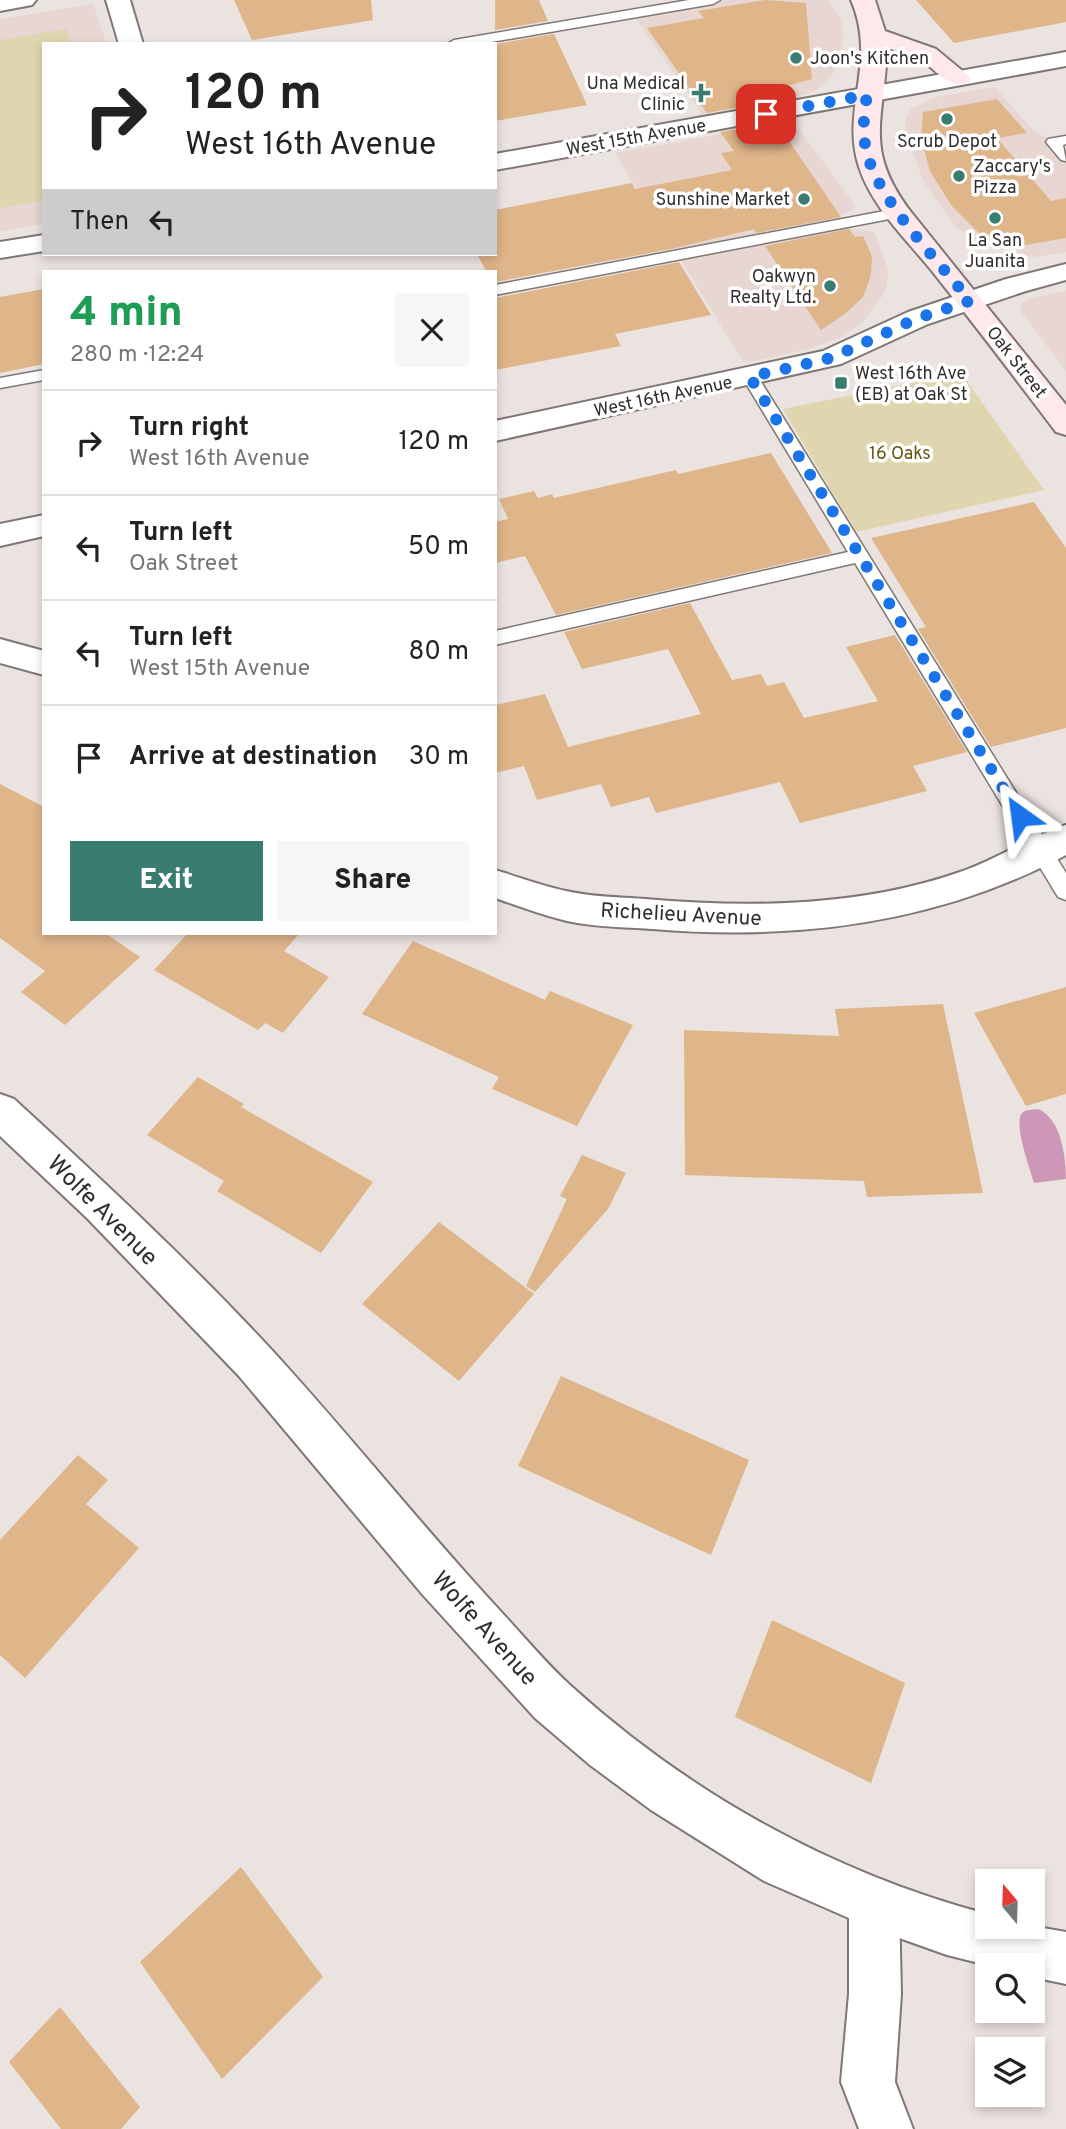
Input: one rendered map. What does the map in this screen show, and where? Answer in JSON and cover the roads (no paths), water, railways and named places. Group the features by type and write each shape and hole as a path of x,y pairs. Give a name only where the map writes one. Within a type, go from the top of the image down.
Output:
{"main road":[{"name":"Oak Street","path":"863,0 872,17 876,36 863,128 872,170 900,213 1066,425"},
{"path":"876,36 928,54 959,78"}],"street":[{"path":"0,4 24,0"},
{"path":"118,0 130,42"},
{"name":"West 15th Avenue","path":"497,162 1066,59"},
{"path":"0,250 42,243"},
{"name":"West 16th Avenue","path":"497,431 831,358 918,318 1016,285 1066,272"},
{"path":"0,534 42,525"},
{"path":"0,651 42,662"},
{"name":"Richelieu Avenue","path":"497,885 568,906 664,916 756,920 881,908 967,885 1054,846"},
{"name":"Wolfe Avenue","path":"0,1111 101,1205 254,1362 439,1579 552,1701 607,1748 668,1793 782,1863 874,1904 947,1929 1066,1958"},
{"path":"874,1904 875,1994 868,2082 886,2129"}],"lane":[{"path":"466,42 713,0"},
{"path":"1066,140 1053,142 1066,157"},
{"path":"497,290 900,213"},
{"path":"0,383 42,375"},
{"path":"750,377 861,555 1054,846 1066,891"},
{"path":"497,638 861,555"}],"place":[{"name":"Joon's Kitchen","path":"796,58"},
{"name":"Una Medical Clinic","path":"701,93"},
{"name":"Scrub Depot","path":"947,119"},
{"name":"Zaccary's Pizza","path":"959,176"},
{"name":"Sunshine Market","path":"804,199"},
{"name":"La San Juanita","path":"995,218"},
{"name":"Oakwyn Realty Ltd.","path":"830,286"},
{"name":"West 16th Ave (EB) at Oak St","path":"841,383"}],"park label":[{"name":"16 Oaks","path":"900,453"}]}
